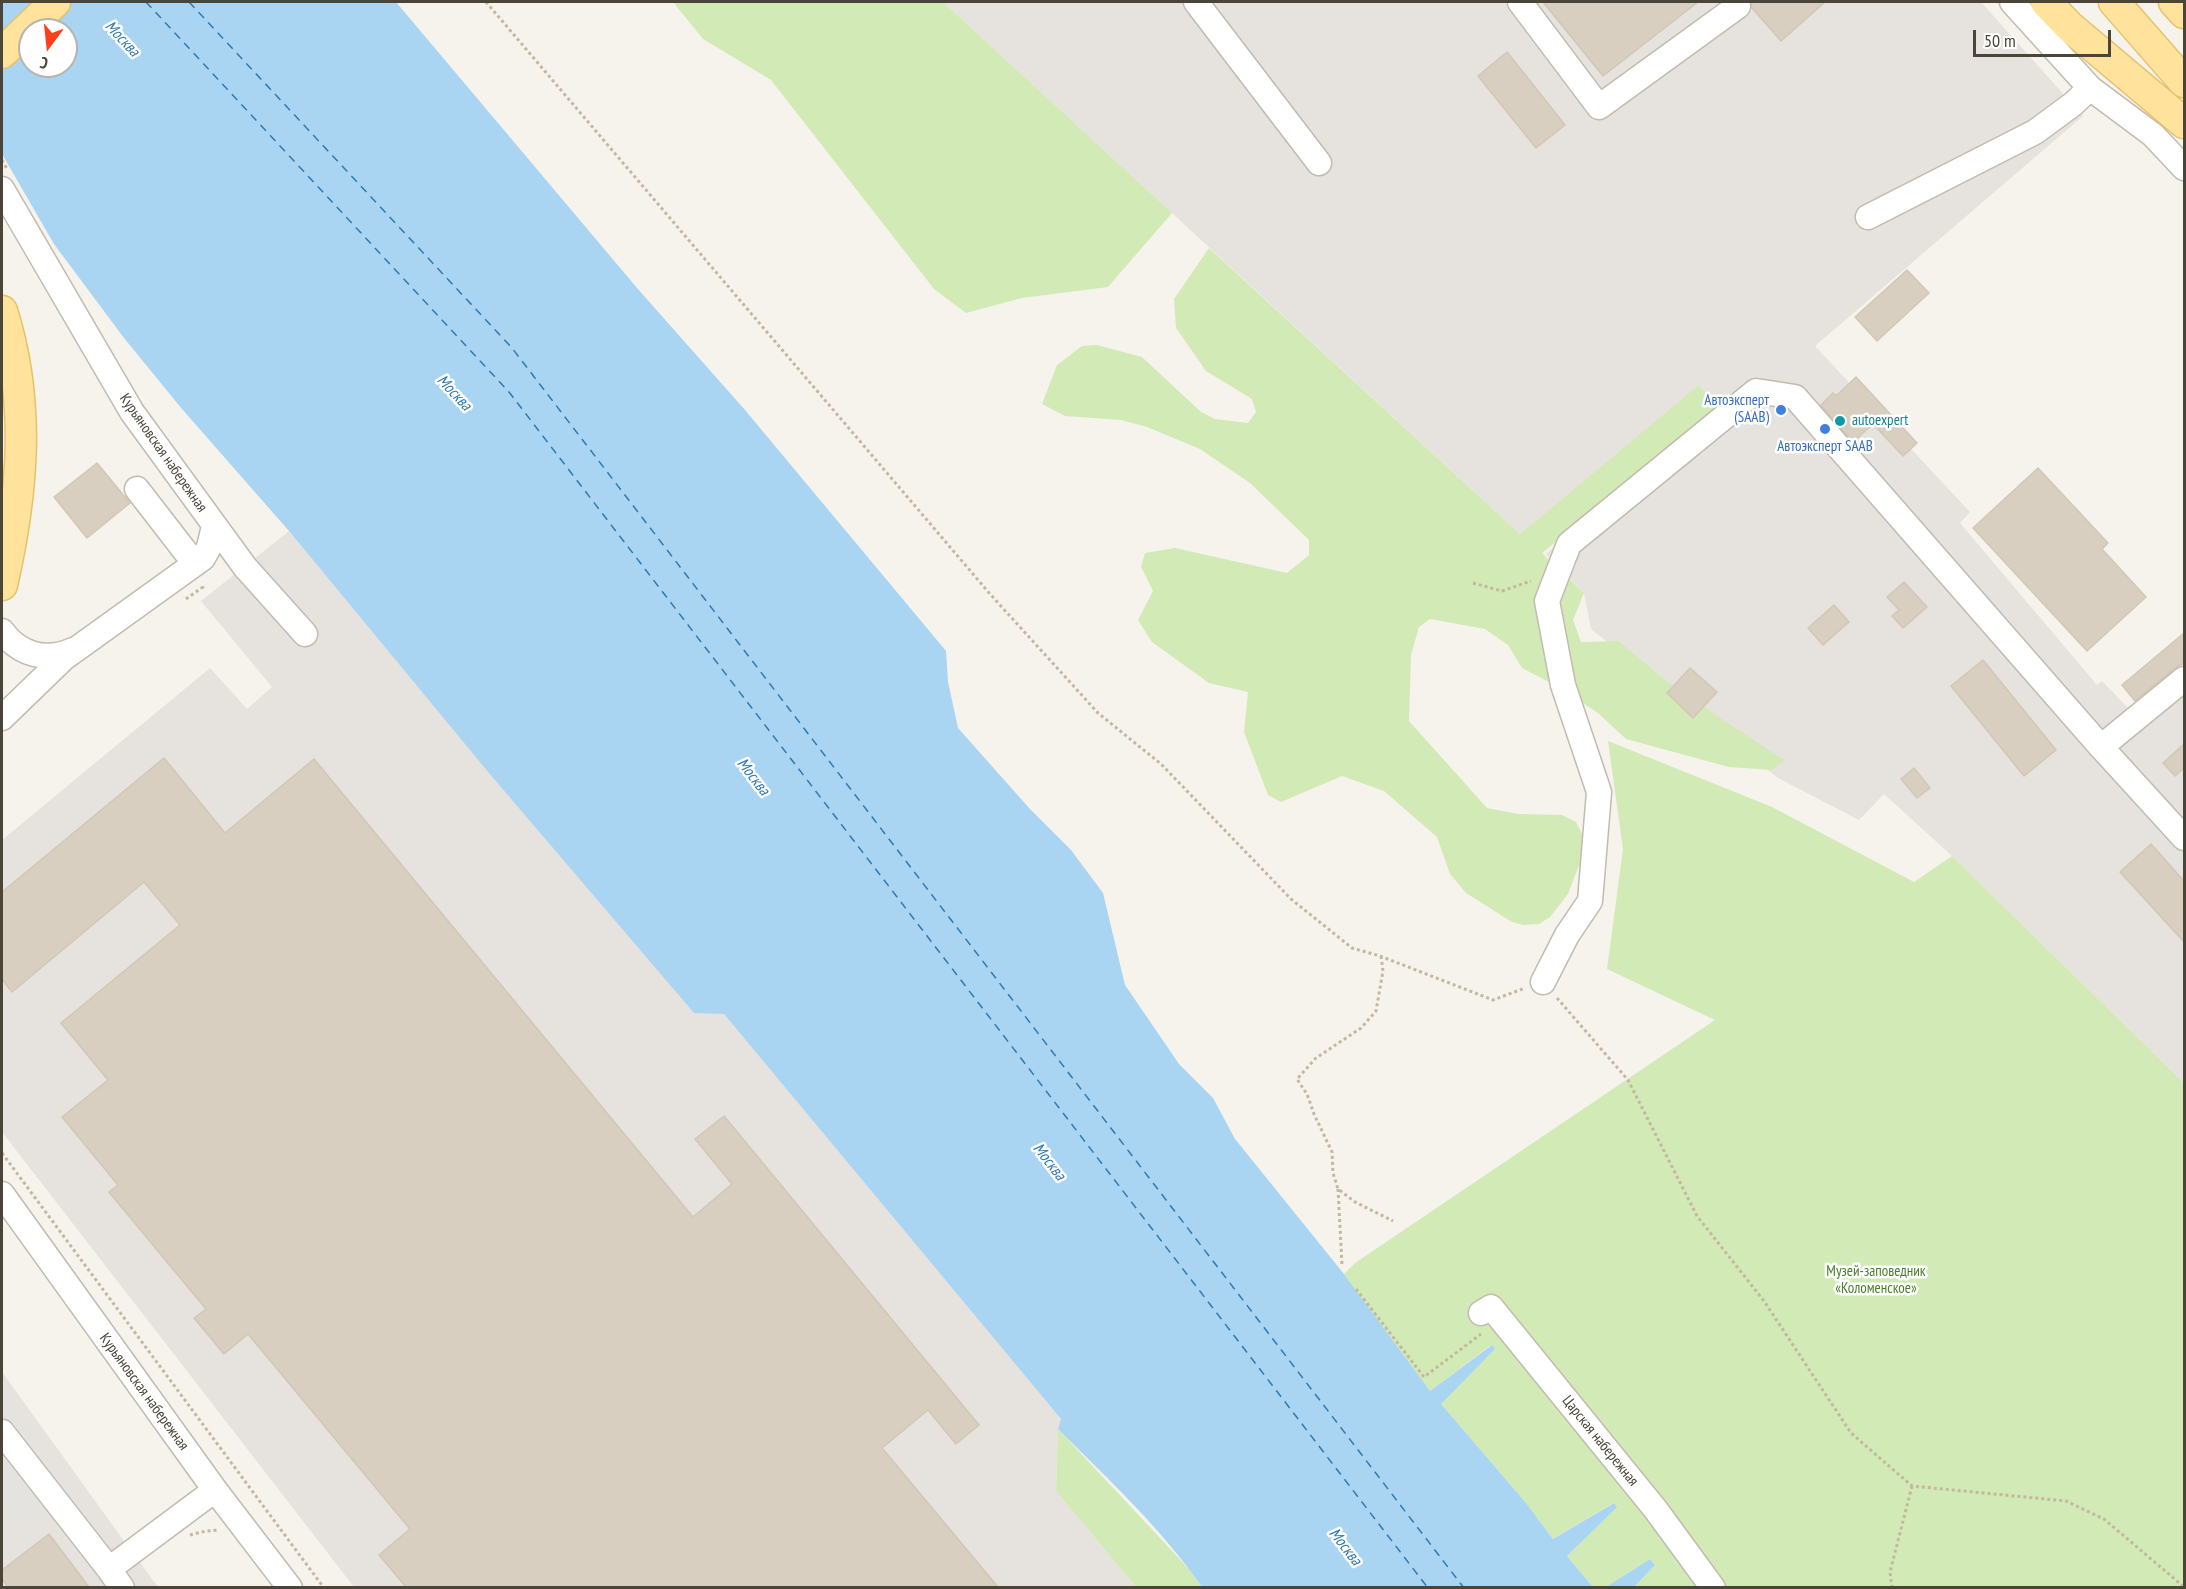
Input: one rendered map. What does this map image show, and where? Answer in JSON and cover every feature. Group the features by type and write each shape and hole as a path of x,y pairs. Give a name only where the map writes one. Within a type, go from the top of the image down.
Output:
{"main road":[{"path":"2,53 55,2"},
{"path":"2046,2 2069,27 2184,123"},
{"path":"2114,2 2184,82"},
{"path":"2174,2 2184,13"},
{"path":"2,311 10,336 19,390 22,440 19,491 2,585"}],"street":[{"path":"1196,2 1319,163"},
{"path":"1520,2 1599,107 1738,6 1735,2"},
{"path":"2012,2 2090,88 2153,135 2184,168"},
{"path":"1869,217 2035,132 2073,104 2090,88"},
{"name":"Курьяновская набережная","path":"2,189 132,412 214,526 209,547 203,558 64,658 2,718"},
{"path":"1543,982 1566,935 1590,901 1599,792 1563,685 1547,601 1569,544 1755,391 1795,397 2101,747 2184,838"},
{"path":"137,489 195,564"},
{"path":"214,526 245,567 305,634"},
{"path":"2,631 19,649 33,654 62,655 78,648"},
{"path":"2101,747 2184,679"},
{"name":"Курьяновская набережная","path":"2,1194 215,1490 290,1587"},
{"name":"Царская набережная","path":"1482,1323 1491,1307 1656,1510 1713,1587"},
{"path":"2,1432 116,1578 215,1490"}],"path":[{"path":"486,2 990,594 1098,713 1161,764 1291,899 1352,948 1380,956 1492,1000 1543,982 1628,1080 1697,1216 1764,1301 1851,1433 1911,1486 2066,1502 2104,1519 2184,1587"},
{"path":"1473,583 1502,591 1558,572"},
{"path":"1342,1265 1338,1189 1333,1173 1332,1152 1307,1095 1297,1079 1316,1058 1361,1028 1376,1011 1383,971 1380,956"},
{"path":"2,1153 324,1587"},
{"path":"1338,1189 1354,1202 1393,1221"},
{"path":"1356,1288 1424,1377 1482,1323"},
{"path":"1892,1587 1890,1572 1911,1486"},
{"path":"186,1537 206,1531 223,1530"},
{"path":"311,1587 319,1582"}],"shaded area":[{"path":"943,2 1981,2 2083,116 1815,346 1970,512 1960,523 2097,685 2102,681 2132,712 2184,668 2184,1083 1952,856 1884,794 1859,820 1778,778 1591,629 1584,593 1546,554 1719,410 1699,386 1520,534"},
{"path":"289,531 488,772 694,1012 724,1014 1061,1419 1058,1429 1056,1491 1136,1587 354,1587 2,1132 2,840 210,668 247,709 272,687 201,601"},
{"path":"2,1372 132,1552 158,1587 2,1587"},
{"path":"2,1395 73,1493 24,1526 2,1496"}],"green space":[{"path":"673,2 943,2 1172,213 1108,287 1022,298 966,313 934,289 771,80 703,39"},
{"path":"1209,248 1520,534 1699,385 1719,410 1542,553 1584,593 1573,620 1581,642 1618,641 1675,688 1784,760 1772,770 1729,767 1626,739 1598,713 1557,686 1522,668 1508,645 1485,629 1430,619 1419,627 1411,655 1409,721 1487,808 1518,814 1562,815 1576,822 1583,836 1584,852 1568,894 1550,917 1539,924 1524,925 1512,922 1466,893 1450,874 1437,837 1384,791 1342,776 1281,802 1268,795 1244,732 1248,692 1209,683 1152,642 1138,620 1153,591 1141,567 1145,553 1175,548 1287,573 1309,555 1309,540 1250,483 1200,449 1147,427 1121,420 1065,416 1042,404 1057,365 1082,346 1097,345 1142,357 1201,412 1215,419 1248,423 1256,412 1252,399 1206,371 1176,328 1174,299"},
{"name":"Музей-заповедник «Коломенское»","path":"1608,741 1772,807 1914,882 1952,856 2184,1083 2184,1587 1634,1587 1655,1565 1650,1559 1606,1587 1593,1587 1567,1556 1616,1507 1613,1503 1553,1539 1526,1503 1440,1403 1495,1349 1491,1345 1430,1391 1344,1274 1355,1263 1715,1020 1607,969 1623,849"},
{"path":"1058,1429 1190,1570 1202,1587 1136,1587 1056,1491"}],"water":[{"name":"Москва","path":"2,2 396,2 637,288 745,410 946,651 948,682 958,728 1030,809 1071,850 1103,893 1125,985 1179,1064 1213,1098 1235,1139 1344,1274 1430,1391 1492,1345 1495,1349 1441,1404 1526,1503 1553,1539 1614,1503 1617,1507 1567,1556 1593,1587 1202,1587 1152,1525 1058,1429 1061,1419 724,1014 694,1013 488,772 289,531 182,409 124,338 54,244 2,154"},
{"path":"1650,1559 1655,1565 1634,1587 1606,1587"}],"building":[{"path":"1543,2 1698,2 1603,76"},
{"path":"1751,2 1825,2 1781,41 1752,8"},
{"path":"1507,52 1565,125 1536,148 1478,76"},
{"path":"1907,270 1929,293 1877,341 1855,317"},
{"path":"1856,377 1917,443 1903,456 1873,424 1853,442 1821,405 1833,393 1836,396"},
{"path":"97,463 130,503 87,538 54,497"},
{"path":"2038,468 2108,543 2102,549 2146,597 2087,651 1973,528"},
{"path":"1904,582 1927,607 1903,628 1892,616 1899,610 1887,597"},
{"path":"1834,605 1849,622 1823,645 1808,628"},
{"path":"2184,633 2184,663 2135,701 2122,685"},
{"path":"1983,660 2056,750 2024,776 1951,686"},
{"path":"1690,668 1717,692 1693,718 1667,693"},
{"path":"2184,744 2184,768 2175,776 2163,763"},
{"path":"164,758 225,833 314,759 693,1217 732,1184 695,1139 724,1116 979,1425 956,1444 928,1410 882,1448 998,1587 406,1587 379,1555 410,1529 248,1334 224,1354 194,1318 206,1309 109,1192 118,1185 62,1117 108,1080 61,1023 180,925 144,882 12,992 2,979 2,892"},
{"path":"1914,768 1930,788 1917,798 1901,779"},
{"path":"2151,844 2184,881 2184,942 2120,872"},
{"path":"49,1534 89,1587 8,1587 2,1579 2,1570"}],"ferry route":[{"path":"146,2 509,392 1428,1588"},
{"path":"189,2 512,348 1464,1588"}],"place":[{"name":"Автоэксперт (SAAB)","path":"1781,410"},
{"name":"autoexpert","path":"1840,421"},
{"name":"Автоэксперт SAAB","path":"1825,429"}]}
